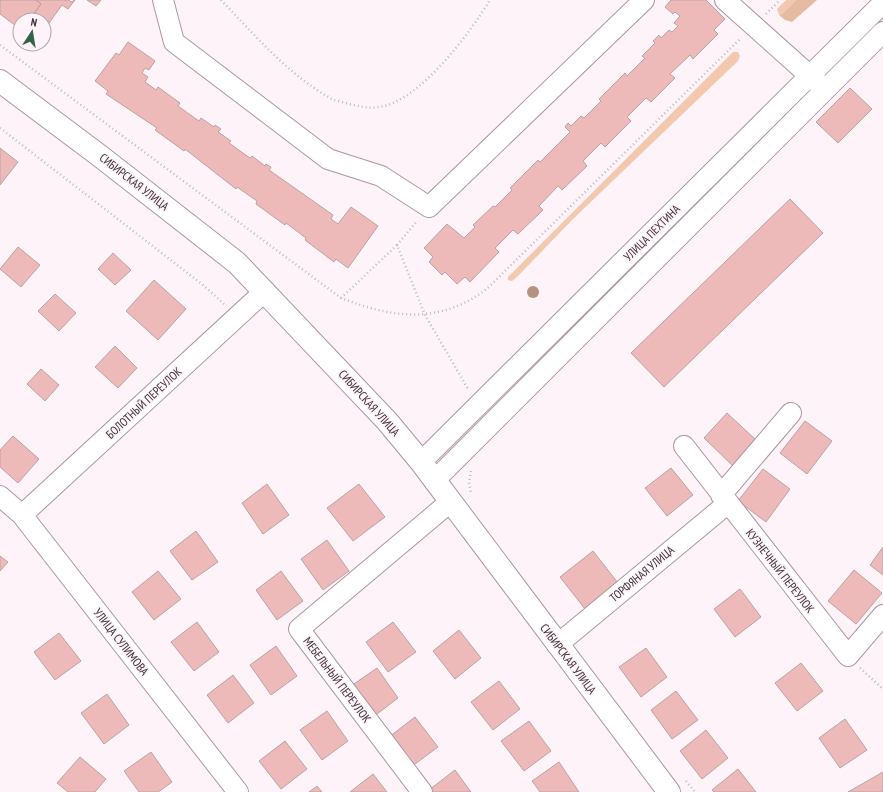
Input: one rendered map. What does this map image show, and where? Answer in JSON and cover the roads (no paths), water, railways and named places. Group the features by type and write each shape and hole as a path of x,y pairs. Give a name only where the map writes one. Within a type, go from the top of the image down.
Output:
{"main road":[{"name":"СИБИРСКАЯ УЛИЦА","path":"0,82 100,156 231,258 265,291 387,421 421,462 557,645 677,786"}],"street":[{"path":"163,0 174,42 328,159 381,176 429,207 644,0"},
{"path":"725,0 753,27 811,75 825,90"},
{"name":"УЛИЦА ПЕХТИНА","path":"421,462 883,3"},
{"name":"УЛИЦА ПЕХТИНА","path":"434,481 883,32"},
{"name":"БОЛОТНЫЙ ПЕРЕУЛОК","path":"22,515 265,291"},
{"name":"ТОРФЯНАЯ УЛИЦА","path":"557,645 724,500 791,413"},
{"name":"КУЗНЕЧНЫЙ ПЕРЕУЛОК","path":"684,446 724,500 848,656 883,615"},
{"name":"УЛИЦА СУЛИМОВА","path":"0,496 22,515 238,792"},
{"name":"МЕБЕЛЬНЫЙ ПЕРЕУЛОК","path":"422,792 299,629 450,502"}]}
